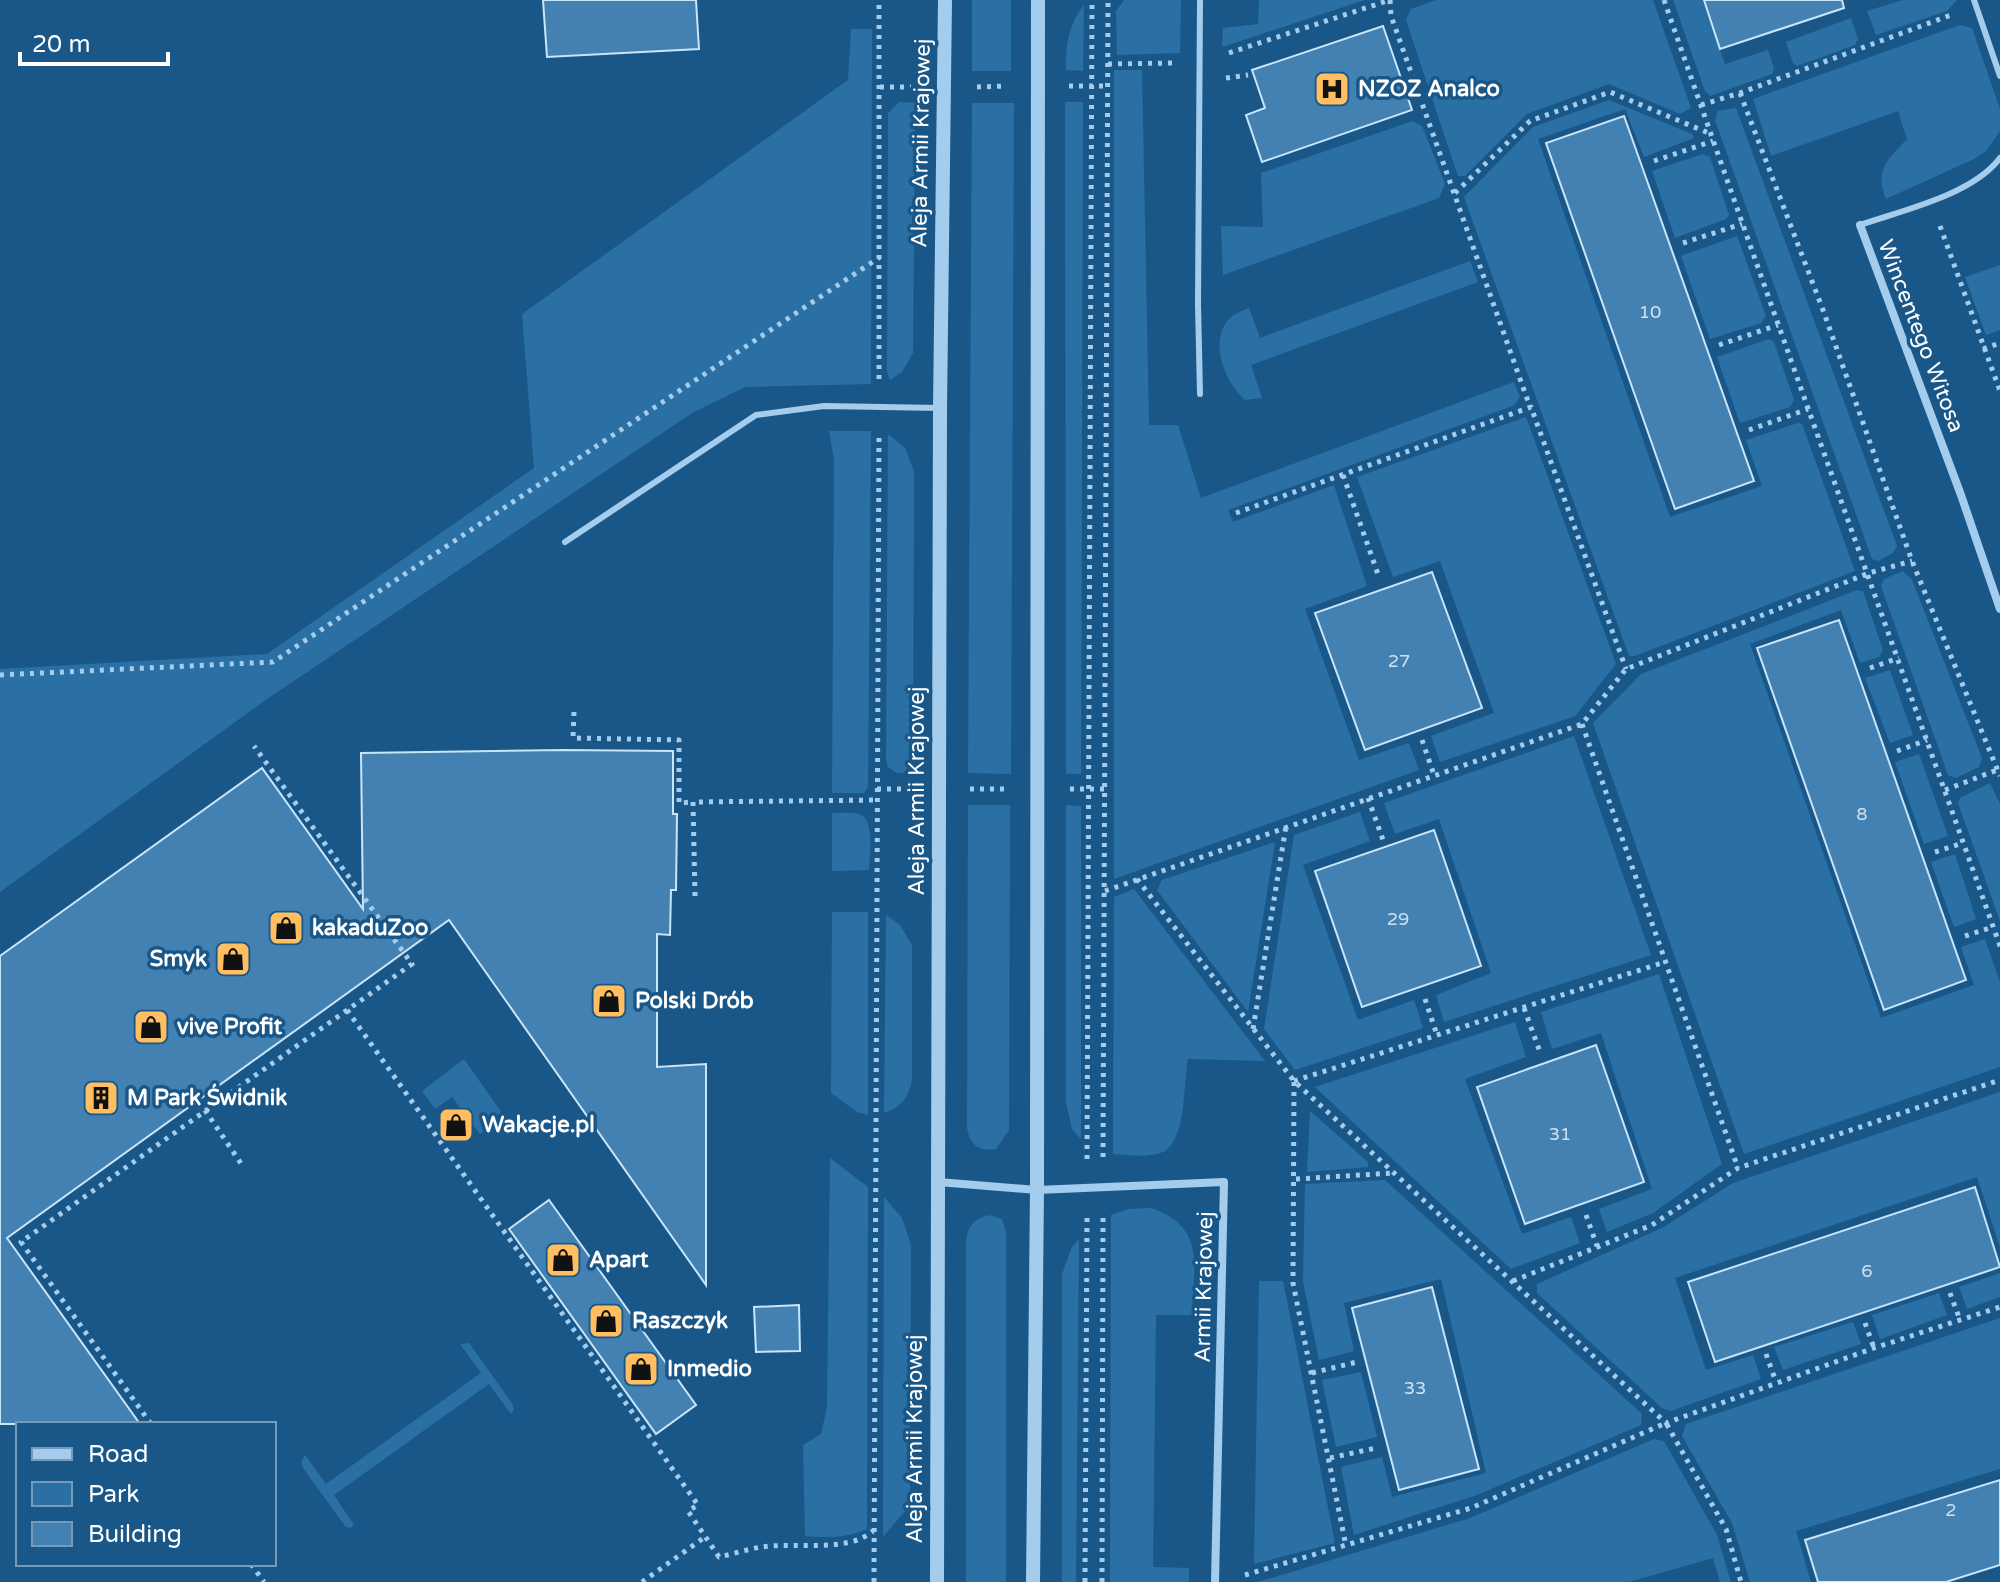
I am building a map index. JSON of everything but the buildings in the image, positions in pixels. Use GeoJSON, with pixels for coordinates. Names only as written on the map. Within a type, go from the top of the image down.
{"type":"FeatureCollection","features":[{"type":"Feature","properties":{"kind":"street","name":"Aleja Armii Krajowej"},"geometry":{"type":"LineString","coordinates":[[937,1582],[940,408],[945,0]]}},
{"type":"Feature","properties":{"kind":"street"},"geometry":{"type":"LineString","coordinates":[[1033,1582],[1037,1190],[1038,0]]}},
{"type":"Feature","properties":{"kind":"street","name":"Wincentego Witosa"},"geometry":{"type":"LineString","coordinates":[[1860,225],[1961,495],[2000,609]]}},
{"type":"Feature","properties":{"kind":"street","name":"Armii Krajowej"},"geometry":{"type":"LineString","coordinates":[[938,1182],[1037,1190],[1224,1182],[1215,1582]]}},
{"type":"Feature","properties":{"kind":"lane"},"geometry":{"type":"LineString","coordinates":[[1200,0],[1200,394]]}},
{"type":"Feature","properties":{"kind":"lane"},"geometry":{"type":"LineString","coordinates":[[1975,3],[2000,76]]}},
{"type":"Feature","properties":{"kind":"lane","name":"Wincentego Witosa"},"geometry":{"type":"LineString","coordinates":[[1860,225],[1964,187],[1994,166],[2000,158]]}},
{"type":"Feature","properties":{"kind":"lane"},"geometry":{"type":"LineString","coordinates":[[565,542],[756,415],[824,406],[940,408]]}},
{"type":"Feature","properties":{"kind":"path"},"geometry":{"type":"LineString","coordinates":[[874,1582],[881,257],[879,0]]}},
{"type":"Feature","properties":{"kind":"path"},"geometry":{"type":"LineString","coordinates":[[1085,1582],[1092,0]]}},
{"type":"Feature","properties":{"kind":"path"},"geometry":{"type":"LineString","coordinates":[[1102,1582],[1108,0]]}},
{"type":"Feature","properties":{"kind":"path"},"geometry":{"type":"LineString","coordinates":[[1108,64],[1201,62],[1391,0],[1391,16],[1626,669]]}},
{"type":"Feature","properties":{"kind":"path"},"geometry":{"type":"LineString","coordinates":[[1664,0],[2000,946]]}},
{"type":"Feature","properties":{"kind":"path"},"geometry":{"type":"LineString","coordinates":[[1700,105],[1740,93],[1975,3]]}},
{"type":"Feature","properties":{"kind":"path"},"geometry":{"type":"LineString","coordinates":[[880,87],[1108,86]]}},
{"type":"Feature","properties":{"kind":"path"},"geometry":{"type":"LineString","coordinates":[[1455,193],[1530,121],[1610,92],[1712,138]]}},
{"type":"Feature","properties":{"kind":"path"},"geometry":{"type":"LineString","coordinates":[[1740,93],[1823,310],[1912,561],[1999,773],[1945,790]]}},
{"type":"Feature","properties":{"kind":"path"},"geometry":{"type":"LineString","coordinates":[[1654,161],[1712,138]]}},
{"type":"Feature","properties":{"kind":"path"},"geometry":{"type":"LineString","coordinates":[[1930,199],[2000,391]]}},
{"type":"Feature","properties":{"kind":"path"},"geometry":{"type":"LineString","coordinates":[[1683,243],[1742,224]]}},
{"type":"Feature","properties":{"kind":"path"},"geometry":{"type":"LineString","coordinates":[[0,675],[273,662],[881,257]]}},
{"type":"Feature","properties":{"kind":"path"},"geometry":{"type":"LineString","coordinates":[[1719,345],[1778,325]]}},
{"type":"Feature","properties":{"kind":"path"},"geometry":{"type":"LineString","coordinates":[[1983,349],[2000,343]]}},
{"type":"Feature","properties":{"kind":"path"},"geometry":{"type":"LineString","coordinates":[[1236,513],[1531,407]]}},
{"type":"Feature","properties":{"kind":"path"},"geometry":{"type":"LineString","coordinates":[[1749,430],[1808,409]]}},
{"type":"Feature","properties":{"kind":"path"},"geometry":{"type":"LineString","coordinates":[[1343,475],[1379,577]]}},
{"type":"Feature","properties":{"kind":"path"},"geometry":{"type":"LineString","coordinates":[[1105,891],[1582,724],[1626,669],[1869,573],[1912,561]]}},
{"type":"Feature","properties":{"kind":"path"},"geometry":{"type":"LineString","coordinates":[[1870,668],[1899,658]]}},
{"type":"Feature","properties":{"kind":"path"},"geometry":{"type":"LineString","coordinates":[[574,712],[573,738],[679,740],[679,803],[878,800]]}},
{"type":"Feature","properties":{"kind":"path"},"geometry":{"type":"LineString","coordinates":[[1582,724],[1738,1168]]}},
{"type":"Feature","properties":{"kind":"path"},"geometry":{"type":"LineString","coordinates":[[1422,740],[1434,775]]}},
{"type":"Feature","properties":{"kind":"path"},"geometry":{"type":"LineString","coordinates":[[1897,751],[1927,740]]}},
{"type":"Feature","properties":{"kind":"path"},"geometry":{"type":"LineString","coordinates":[[150,1422],[21,1242],[412,964],[254,746]]}},
{"type":"Feature","properties":{"kind":"path"},"geometry":{"type":"LineString","coordinates":[[877,789],[1106,789]]}},
{"type":"Feature","properties":{"kind":"path"},"geometry":{"type":"LineString","coordinates":[[1368,798],[1383,840]]}},
{"type":"Feature","properties":{"kind":"path"},"geometry":{"type":"LineString","coordinates":[[693,802],[695,896]]}},
{"type":"Feature","properties":{"kind":"path"},"geometry":{"type":"LineString","coordinates":[[1253,1030],[1286,826]]}},
{"type":"Feature","properties":{"kind":"path"},"geometry":{"type":"LineString","coordinates":[[1935,852],[1963,843]]}},
{"type":"Feature","properties":{"kind":"path"},"geometry":{"type":"LineString","coordinates":[[1137,879],[1294,1081],[1666,1423],[1726,1529],[1741,1582]]}},
{"type":"Feature","properties":{"kind":"path"},"geometry":{"type":"LineString","coordinates":[[1965,936],[1993,927]]}},
{"type":"Feature","properties":{"kind":"path"},"geometry":{"type":"LineString","coordinates":[[1294,1081],[1665,962]]}},
{"type":"Feature","properties":{"kind":"path"},"geometry":{"type":"LineString","coordinates":[[1425,999],[1437,1035]]}},
{"type":"Feature","properties":{"kind":"path"},"geometry":{"type":"LineString","coordinates":[[1523,1007],[1540,1052]]}},
{"type":"Feature","properties":{"kind":"path"},"geometry":{"type":"LineString","coordinates":[[347,1010],[698,1505],[688,1511],[719,1557],[761,1547],[849,1543],[865,1538],[874,1530]]}},
{"type":"Feature","properties":{"kind":"path"},"geometry":{"type":"LineString","coordinates":[[1513,1281],[1652,1225],[1738,1168],[2000,1080]]}},
{"type":"Feature","properties":{"kind":"path"},"geometry":{"type":"LineString","coordinates":[[1294,1081],[1296,1179],[1293,1283],[1346,1546]]}},
{"type":"Feature","properties":{"kind":"path"},"geometry":{"type":"LineString","coordinates":[[205,1110],[242,1165]]}},
{"type":"Feature","properties":{"kind":"path"},"geometry":{"type":"LineString","coordinates":[[1296,1179],[1395,1173]]}},
{"type":"Feature","properties":{"kind":"path"},"geometry":{"type":"LineString","coordinates":[[1586,1215],[1597,1246]]}},
{"type":"Feature","properties":{"kind":"path"},"geometry":{"type":"LineString","coordinates":[[1950,1293],[1960,1320]]}},
{"type":"Feature","properties":{"kind":"path"},"geometry":{"type":"LineString","coordinates":[[1245,1575],[1471,1508],[1666,1423],[1776,1382],[2000,1307]]}},
{"type":"Feature","properties":{"kind":"path"},"geometry":{"type":"LineString","coordinates":[[1865,1323],[1874,1348]]}},
{"type":"Feature","properties":{"kind":"path"},"geometry":{"type":"LineString","coordinates":[[1766,1354],[1776,1382]]}},
{"type":"Feature","properties":{"kind":"path"},"geometry":{"type":"LineString","coordinates":[[1312,1373],[1357,1362]]}},
{"type":"Feature","properties":{"kind":"path"},"geometry":{"type":"LineString","coordinates":[[1330,1458],[1376,1448]]}},
{"type":"Feature","properties":{"kind":"path"},"geometry":{"type":"LineString","coordinates":[[642,1582],[705,1537]]}},
{"type":"Feature","properties":{"kind":"green space"},"geometry":{"type":"Polygon","coordinates":[[[972,0],[1011,0],[1011,71],[972,71],[972,0]]]}},
{"type":"Feature","properties":{"kind":"green space"},"geometry":{"type":"Polygon","coordinates":[[[1124,0],[1181,0],[1180,53],[1117,55],[1116,11],[1124,0]]]}},
{"type":"Feature","properties":{"kind":"green space"},"geometry":{"type":"Polygon","coordinates":[[[1259,0],[1365,0],[1222,47],[1223,28],[1258,24],[1259,0]]]}},
{"type":"Feature","properties":{"kind":"green space"},"geometry":{"type":"Polygon","coordinates":[[[1436,0],[1653,0],[1691,108],[1680,114],[1609,84],[1527,114],[1465,176],[1458,176],[1406,20],[1411,9],[1436,0]]]}},
{"type":"Feature","properties":{"kind":"green space"},"geometry":{"type":"Polygon","coordinates":[[[1673,0],[1703,0],[1725,64],[1768,50],[1774,69],[1772,74],[1710,96],[1705,91],[1673,0]]]}},
{"type":"Feature","properties":{"kind":"green space"},"geometry":{"type":"Polygon","coordinates":[[[1903,0],[1957,0],[1947,11],[1876,35],[1867,11],[1903,0]]]}},
{"type":"Feature","properties":{"kind":"green space"},"geometry":{"type":"Polygon","coordinates":[[[1084,5],[1083,71],[1066,70],[1069,36],[1074,20],[1084,5]]]}},
{"type":"Feature","properties":{"kind":"green space"},"geometry":{"type":"Polygon","coordinates":[[[1851,18],[1858,39],[1855,45],[1797,66],[1793,63],[1786,42],[1851,18]]]}},
{"type":"Feature","properties":{"kind":"green space"},"geometry":{"type":"Polygon","coordinates":[[[1960,25],[1972,28],[2000,109],[2000,131],[1986,151],[1886,199],[1882,172],[1907,139],[1898,111],[1771,156],[1753,99],[1960,25]]]}},
{"type":"Feature","properties":{"kind":"green space"},"geometry":{"type":"Polygon","coordinates":[[[851,29],[872,29],[871,384],[745,387],[692,413],[267,699],[0,892],[0,669],[267,654],[534,468],[522,314],[848,80],[851,29]]]}},
{"type":"Feature","properties":{"kind":"green space"},"geometry":{"type":"Polygon","coordinates":[[[1114,70],[1142,70],[1149,425],[1178,425],[1201,498],[1514,382],[1520,397],[1515,405],[1228,510],[1233,522],[1334,485],[1367,586],[1305,609],[1359,760],[1409,743],[1419,770],[1114,879],[1114,70]]]}},
{"type":"Feature","properties":{"kind":"green space"},"geometry":{"type":"Polygon","coordinates":[[[1609,100],[1692,134],[1694,138],[1644,157],[1625,109],[1538,139],[1670,517],[1762,486],[1746,440],[1802,424],[1855,571],[1635,656],[1629,656],[1464,197],[1533,127],[1609,100]]]}},
{"type":"Feature","properties":{"kind":"green space"},"geometry":{"type":"Polygon","coordinates":[[[899,102],[915,103],[913,353],[902,372],[890,380],[887,372],[888,113],[899,102]]]}},
{"type":"Feature","properties":{"kind":"green space"},"geometry":{"type":"Polygon","coordinates":[[[1065,102],[1083,102],[1081,774],[1066,774],[1065,102]]]}},
{"type":"Feature","properties":{"kind":"green space"},"geometry":{"type":"Polygon","coordinates":[[[972,103],[1014,103],[1011,774],[968,773],[972,103]]]}},
{"type":"Feature","properties":{"kind":"green space"},"geometry":{"type":"Polygon","coordinates":[[[1736,108],[1897,546],[1893,553],[1878,561],[1872,559],[1715,120],[1718,111],[1736,108]]]}},
{"type":"Feature","properties":{"kind":"green space"},"geometry":{"type":"Polygon","coordinates":[[[1413,121],[1422,126],[1445,184],[1439,198],[1223,275],[1221,226],[1263,227],[1261,173],[1413,121]]]}},
{"type":"Feature","properties":{"kind":"green space"},"geometry":{"type":"Polygon","coordinates":[[[1703,154],[1710,157],[1729,215],[1726,219],[1675,238],[1652,171],[1703,154]]]}},
{"type":"Feature","properties":{"kind":"green space"},"geometry":{"type":"Polygon","coordinates":[[[1737,236],[1766,316],[1761,323],[1710,339],[1681,256],[1737,236]]]}},
{"type":"Feature","properties":{"kind":"green space"},"geometry":{"type":"Polygon","coordinates":[[[1470,261],[1478,282],[1251,365],[1262,398],[1245,400],[1225,372],[1220,337],[1231,317],[1240,312],[1249,308],[1260,338],[1470,261]]]}},
{"type":"Feature","properties":{"kind":"green space"},"geometry":{"type":"Polygon","coordinates":[[[2000,265],[2000,330],[1986,335],[1965,277],[2000,265]]]}},
{"type":"Feature","properties":{"kind":"green space"},"geometry":{"type":"Polygon","coordinates":[[[1769,339],[1774,342],[1794,400],[1790,407],[1740,423],[1717,357],[1769,339]]]}},
{"type":"Feature","properties":{"kind":"green space"},"geometry":{"type":"Polygon","coordinates":[[[1526,417],[1616,664],[1575,716],[1440,762],[1431,736],[1494,713],[1440,561],[1393,577],[1357,477],[1526,417]]]}},
{"type":"Feature","properties":{"kind":"green space"},"geometry":{"type":"Polygon","coordinates":[[[829,431],[871,431],[868,787],[864,793],[832,793],[834,460],[829,431]]]}},
{"type":"Feature","properties":{"kind":"green space"},"geometry":{"type":"Polygon","coordinates":[[[888,434],[905,448],[914,471],[913,773],[897,773],[888,767],[886,760],[888,434]]]}},
{"type":"Feature","properties":{"kind":"green space"},"geometry":{"type":"Polygon","coordinates":[[[1903,571],[1912,580],[1982,758],[1979,767],[1956,778],[1948,775],[1881,586],[1884,579],[1903,571]]]}},
{"type":"Feature","properties":{"kind":"green space"},"geometry":{"type":"Polygon","coordinates":[[[1857,590],[1863,591],[1883,650],[1879,657],[1860,663],[1841,610],[1750,644],[1881,1018],[1974,985],[1961,947],[1985,939],[2000,982],[2000,1067],[1744,1154],[1593,723],[1641,674],[1857,590]]]}},
{"type":"Feature","properties":{"kind":"green space"},"geometry":{"type":"Polygon","coordinates":[[[1890,670],[1913,735],[1890,743],[1865,678],[1890,670]]]}},
{"type":"Feature","properties":{"kind":"green space"},"geometry":{"type":"Polygon","coordinates":[[[1574,736],[1651,955],[1444,1022],[1436,995],[1491,973],[1439,819],[1395,834],[1384,803],[1574,736]]]}},
{"type":"Feature","properties":{"kind":"green space"},"geometry":{"type":"Polygon","coordinates":[[[1919,754],[1948,836],[1924,844],[1895,762],[1919,754]]]}},
{"type":"Feature","properties":{"kind":"green space"},"geometry":{"type":"Polygon","coordinates":[[[1990,783],[2000,804],[2000,921],[1958,803],[1960,798],[1990,783]]]}},
{"type":"Feature","properties":{"kind":"green space"},"geometry":{"type":"Polygon","coordinates":[[[968,805],[1010,805],[1009,1130],[996,1149],[990,1150],[976,1146],[967,1128],[968,805]]]}},
{"type":"Feature","properties":{"kind":"green space"},"geometry":{"type":"Polygon","coordinates":[[[1066,805],[1081,806],[1081,1139],[1072,1129],[1066,1103],[1066,805]]]}},
{"type":"Feature","properties":{"kind":"green space"},"geometry":{"type":"Polygon","coordinates":[[[1360,812],[1370,841],[1303,865],[1358,1020],[1414,1000],[1423,1028],[1295,1070],[1264,1029],[1294,835],[1360,812]]]}},
{"type":"Feature","properties":{"kind":"green space"},"geometry":{"type":"Polygon","coordinates":[[[832,813],[856,813],[868,823],[869,870],[832,871],[832,813]]]}},
{"type":"Feature","properties":{"kind":"green space"},"geometry":{"type":"Polygon","coordinates":[[[1275,842],[1248,1012],[1157,890],[1162,880],[1275,842]]]}},
{"type":"Feature","properties":{"kind":"green space"},"geometry":{"type":"Polygon","coordinates":[[[1955,854],[1976,919],[1954,927],[1931,862],[1955,854]]]}},
{"type":"Feature","properties":{"kind":"green space"},"geometry":{"type":"Polygon","coordinates":[[[1134,889],[1265,1061],[1188,1059],[1183,1110],[1176,1136],[1171,1146],[1163,1152],[1145,1156],[1113,1154],[1114,897],[1134,889]]]}},
{"type":"Feature","properties":{"kind":"green space"},"geometry":{"type":"Polygon","coordinates":[[[832,912],[868,912],[868,1115],[857,1112],[831,1093],[832,912]]]}},
{"type":"Feature","properties":{"kind":"green space"},"geometry":{"type":"Polygon","coordinates":[[[886,915],[900,925],[912,945],[912,1080],[903,1101],[884,1113],[886,915]]]}},
{"type":"Feature","properties":{"kind":"green space"},"geometry":{"type":"Polygon","coordinates":[[[1659,974],[1722,1164],[1653,1213],[1607,1232],[1599,1209],[1652,1189],[1601,1033],[1552,1049],[1541,1012],[1659,974]]]}},
{"type":"Feature","properties":{"kind":"green space"},"geometry":{"type":"Polygon","coordinates":[[[1515,1022],[1526,1057],[1465,1079],[1522,1234],[1571,1217],[1580,1243],[1511,1269],[1315,1087],[1515,1022]]]}},
{"type":"Feature","properties":{"kind":"green space"},"geometry":{"type":"Polygon","coordinates":[[[464,1059],[504,1116],[480,1134],[452,1097],[435,1109],[422,1091],[464,1059]]]}},
{"type":"Feature","properties":{"kind":"green space"},"geometry":{"type":"Polygon","coordinates":[[[2000,1092],[2000,1247],[1977,1177],[1675,1278],[1706,1370],[1753,1355],[1761,1379],[1671,1411],[1662,1408],[1537,1293],[1537,1284],[1662,1228],[1733,1183],[2000,1092]]]}},
{"type":"Feature","properties":{"kind":"green space"},"geometry":{"type":"Polygon","coordinates":[[[1310,1111],[1368,1162],[1368,1167],[1307,1172],[1310,1111]]]}},
{"type":"Feature","properties":{"kind":"green space"},"geometry":{"type":"Polygon","coordinates":[[[830,1158],[868,1187],[867,1529],[844,1536],[820,1537],[805,1536],[803,1445],[821,1434],[827,1407],[830,1158]]]}},
{"type":"Feature","properties":{"kind":"green space"},"geometry":{"type":"Polygon","coordinates":[[[1385,1180],[1642,1414],[1641,1425],[1477,1495],[1354,1535],[1341,1467],[1382,1457],[1392,1497],[1486,1473],[1441,1279],[1344,1303],[1354,1351],[1319,1360],[1303,1281],[1305,1184],[1385,1180]]]}},
{"type":"Feature","properties":{"kind":"green space"},"geometry":{"type":"Polygon","coordinates":[[[884,1197],[902,1218],[911,1245],[910,1496],[905,1511],[883,1537],[884,1197]]]}},
{"type":"Feature","properties":{"kind":"green space"},"geometry":{"type":"Polygon","coordinates":[[[1151,1208],[1169,1216],[1181,1226],[1193,1250],[1192,1315],[1156,1315],[1153,1567],[1189,1568],[1189,1582],[1110,1582],[1111,1215],[1129,1209],[1151,1208]]]}},
{"type":"Feature","properties":{"kind":"green space"},"geometry":{"type":"Polygon","coordinates":[[[989,1215],[1002,1219],[1006,1232],[1006,1582],[966,1582],[966,1243],[972,1224],[989,1215]]]}},
{"type":"Feature","properties":{"kind":"green space"},"geometry":{"type":"Polygon","coordinates":[[[1079,1239],[1076,1582],[1062,1582],[1062,1274],[1072,1247],[1079,1239]]]}},
{"type":"Feature","properties":{"kind":"green space"},"geometry":{"type":"Polygon","coordinates":[[[2000,1273],[2000,1297],[1967,1309],[1959,1287],[2000,1273]]]}},
{"type":"Feature","properties":{"kind":"green space"},"geometry":{"type":"Polygon","coordinates":[[[1259,1281],[1283,1281],[1335,1543],[1254,1564],[1259,1281]]]}},
{"type":"Feature","properties":{"kind":"green space"},"geometry":{"type":"Polygon","coordinates":[[[1939,1293],[1947,1315],[1880,1339],[1872,1315],[1939,1293]]]}},
{"type":"Feature","properties":{"kind":"green space"},"geometry":{"type":"Polygon","coordinates":[[[2000,1318],[2000,1469],[1796,1531],[1811,1582],[1750,1582],[1732,1523],[1682,1436],[1686,1424],[2000,1318]]]}},
{"type":"Feature","properties":{"kind":"green space"},"geometry":{"type":"Polygon","coordinates":[[[1853,1322],[1861,1344],[1783,1370],[1774,1347],[1853,1322]]]}},
{"type":"Feature","properties":{"kind":"green space"},"geometry":{"type":"Polygon","coordinates":[[[469,1343],[512,1403],[514,1409],[511,1414],[489,1384],[334,1495],[354,1525],[350,1528],[345,1526],[303,1468],[301,1462],[305,1455],[326,1484],[481,1373],[460,1344],[469,1343]]]}},
{"type":"Feature","properties":{"kind":"green space"},"geometry":{"type":"Polygon","coordinates":[[[1361,1372],[1377,1437],[1336,1447],[1322,1380],[1361,1372]]]}},
{"type":"Feature","properties":{"kind":"green space"},"geometry":{"type":"Polygon","coordinates":[[[1654,1439],[1664,1441],[1717,1535],[1731,1582],[1720,1582],[1713,1558],[1629,1582],[1258,1582],[1470,1518],[1654,1439]]]}},
{"type":"Feature","properties":{"kind":"place","name":"NZOZ Analco"},"geometry":{"type":"Point","coordinates":[1332,89]}},
{"type":"Feature","properties":{"kind":"place","name":"kakaduZoo"},"geometry":{"type":"Point","coordinates":[286,928]}},
{"type":"Feature","properties":{"kind":"place","name":"Smyk"},"geometry":{"type":"Point","coordinates":[233,959]}},
{"type":"Feature","properties":{"kind":"place","name":"Polski Drób"},"geometry":{"type":"Point","coordinates":[609,1001]}},
{"type":"Feature","properties":{"kind":"place","name":"vive Profit"},"geometry":{"type":"Point","coordinates":[151,1027]}},
{"type":"Feature","properties":{"kind":"place","name":"M Park Świdnik"},"geometry":{"type":"Point","coordinates":[101,1098]}},
{"type":"Feature","properties":{"kind":"place","name":"Wakacje.pl"},"geometry":{"type":"Point","coordinates":[456,1125]}},
{"type":"Feature","properties":{"kind":"place","name":"Apart"},"geometry":{"type":"Point","coordinates":[563,1260]}},
{"type":"Feature","properties":{"kind":"place","name":"Raszczyk"},"geometry":{"type":"Point","coordinates":[606,1321]}},
{"type":"Feature","properties":{"kind":"place","name":"Inmedio"},"geometry":{"type":"Point","coordinates":[641,1369]}}]}
